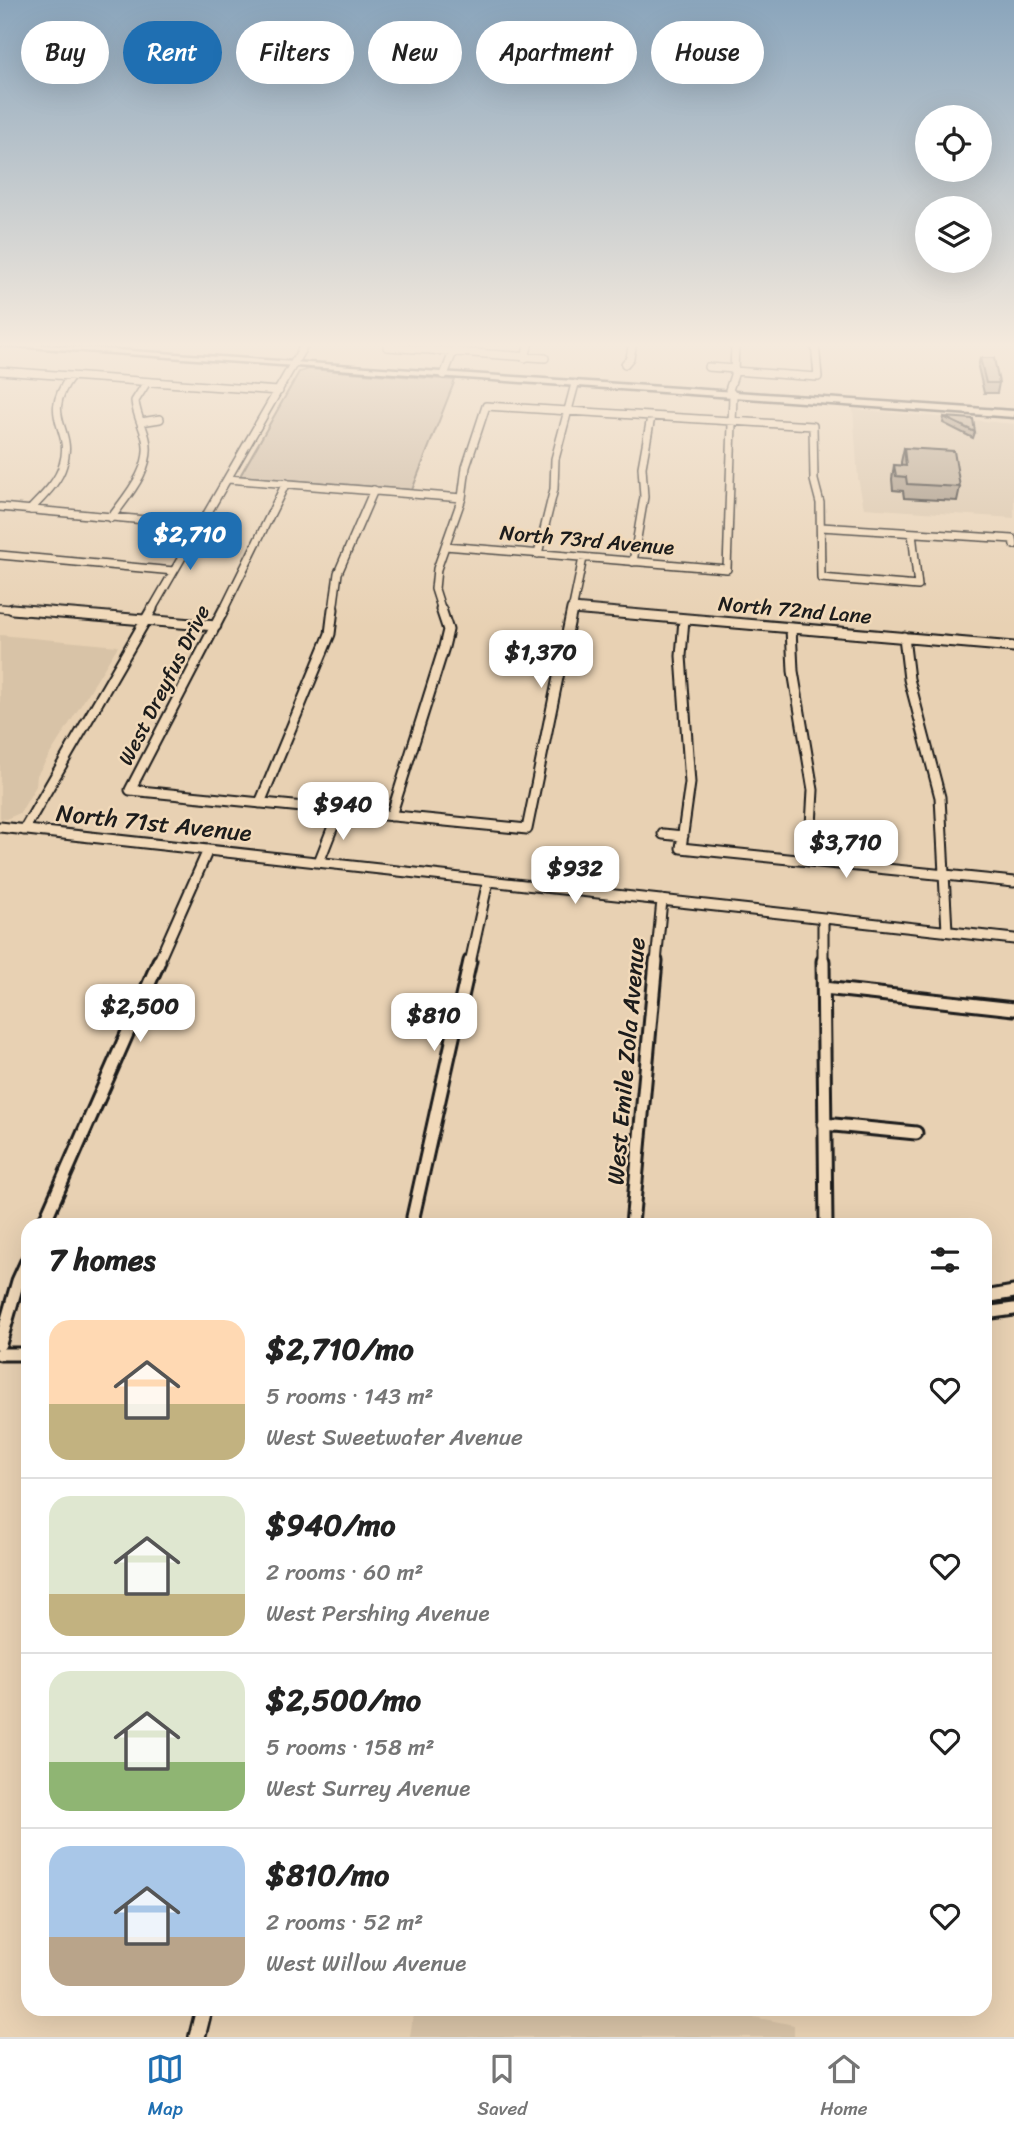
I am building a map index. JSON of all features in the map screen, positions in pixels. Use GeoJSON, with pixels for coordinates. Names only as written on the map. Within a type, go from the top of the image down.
{"type":"FeatureCollection","features":[{"type":"Feature","properties":{"kind":"street"},"geometry":{"type":"LineString","coordinates":[[30,510],[63,464],[65,450],[62,437]]}},
{"type":"Feature","properties":{"kind":"street"},"geometry":{"type":"LineString","coordinates":[[111,518],[139,478],[147,444],[145,437]]}},
{"type":"Feature","properties":{"kind":"street"},"geometry":{"type":"LineString","coordinates":[[24,830],[252,437]]}},
{"type":"Feature","properties":{"kind":"street"},"geometry":{"type":"LineString","coordinates":[[391,816],[448,630],[435,589],[445,547],[462,498],[466,467],[476,437]]}},
{"type":"Feature","properties":{"kind":"street"},"geometry":{"type":"LineString","coordinates":[[538,554],[554,489],[555,459],[561,437]]}},
{"type":"Feature","properties":{"kind":"street"},"geometry":{"type":"LineString","coordinates":[[633,562],[644,497],[642,467],[647,437]]}},
{"type":"Feature","properties":{"kind":"street","name":"North 73rd Avenue"},"geometry":{"type":"LineString","coordinates":[[445,547],[727,569],[731,437]]}},
{"type":"Feature","properties":{"kind":"street"},"geometry":{"type":"LineString","coordinates":[[813,437],[814,472],[820,503],[821,578],[918,586],[912,533]]}},
{"type":"Feature","properties":{"kind":"street"},"geometry":{"type":"LineString","coordinates":[[228,478],[462,498]]}},
{"type":"Feature","properties":{"kind":"street","name":"West Dreyfus Drive"},"geometry":{"type":"LineString","coordinates":[[260,803],[130,790],[216,626],[286,483]]}},
{"type":"Feature","properties":{"kind":"street"},"geometry":{"type":"LineString","coordinates":[[373,490],[338,573],[330,634],[260,803],[527,829],[583,558]]}},
{"type":"Feature","properties":{"kind":"street"},"geometry":{"type":"LineString","coordinates":[[0,508],[201,525]]}},
{"type":"Feature","properties":{"kind":"street"},"geometry":{"type":"LineString","coordinates":[[821,527],[1013,542]]}},
{"type":"Feature","properties":{"kind":"street"},"geometry":{"type":"LineString","coordinates":[[0,555],[174,571]]}},
{"type":"Feature","properties":{"kind":"street"},"geometry":{"type":"LineString","coordinates":[[0,608],[216,626]]}},
{"type":"Feature","properties":{"kind":"street","name":"North 72nd Lane"},"geometry":{"type":"LineString","coordinates":[[572,609],[1014,647]]}},
{"type":"Feature","properties":{"kind":"street"},"geometry":{"type":"LineString","coordinates":[[684,619],[681,656],[690,783],[681,848],[1014,882]]}},
{"type":"Feature","properties":{"kind":"street"},"geometry":{"type":"LineString","coordinates":[[792,628],[793,671],[813,790],[809,861]]}},
{"type":"Feature","properties":{"kind":"street"},"geometry":{"type":"LineString","coordinates":[[904,637],[909,679],[940,797],[947,932]]}},
{"type":"Feature","properties":{"kind":"street"},"geometry":{"type":"LineString","coordinates":[[319,862],[340,811]]}},
{"type":"Feature","properties":{"kind":"street","name":"North 71st Avenue"},"geometry":{"type":"LineString","coordinates":[[0,827],[1014,939]]}},
{"type":"Feature","properties":{"kind":"street"},"geometry":{"type":"LineString","coordinates":[[663,834],[683,836]]}},
{"type":"Feature","properties":{"kind":"street"},"geometry":{"type":"LineString","coordinates":[[46,1218],[208,850]]}},
{"type":"Feature","properties":{"kind":"street"},"geometry":{"type":"LineString","coordinates":[[413,1218],[488,881]]}},
{"type":"Feature","properties":{"kind":"street","name":"West Emile Zola Avenue"},"geometry":{"type":"LineString","coordinates":[[633,1218],[662,900]]}},
{"type":"Feature","properties":{"kind":"street"},"geometry":{"type":"LineString","coordinates":[[823,918],[826,1218]]}},
{"type":"Feature","properties":{"kind":"street"},"geometry":{"type":"LineString","coordinates":[[824,988],[1014,1009]]}},
{"type":"Feature","properties":{"kind":"street"},"geometry":{"type":"LineString","coordinates":[[824,1124],[916,1133]]}},
{"type":"Feature","properties":{"kind":"street"},"geometry":{"type":"LineString","coordinates":[[0,1344],[21,1274]]}},
{"type":"Feature","properties":{"kind":"street"},"geometry":{"type":"LineString","coordinates":[[992,1296],[1014,1292]]}},
{"type":"Feature","properties":{"kind":"street"},"geometry":{"type":"LineString","coordinates":[[992,1311],[1014,1309]]}},
{"type":"Feature","properties":{"kind":"street"},"geometry":{"type":"LineString","coordinates":[[0,1354],[21,1354]]}},
{"type":"Feature","properties":{"kind":"street"},"geometry":{"type":"LineString","coordinates":[[197,2037],[202,2016]]}},
{"type":"Feature","properties":{"kind":"shaded area"},"geometry":{"type":"Polygon","coordinates":[[[262,437],[433,437],[412,490],[240,476],[262,437]]]}},
{"type":"Feature","properties":{"kind":"shaded area"},"geometry":{"type":"Polygon","coordinates":[[[855,437],[1014,437],[1014,518],[864,508],[858,478],[855,437]]]}},
{"type":"Feature","properties":{"kind":"shaded area"},"geometry":{"type":"Polygon","coordinates":[[[0,635],[118,646],[37,775],[36,786],[20,813],[6,819],[0,818],[0,635]]]}},
{"type":"Feature","properties":{"kind":"shaded area"},"geometry":{"type":"Polygon","coordinates":[[[413,2016],[748,2016],[794,2025],[794,2037],[410,2037],[413,2016]]]}},
{"type":"Feature","properties":{"kind":"building"},"geometry":{"type":"Polygon","coordinates":[[[904,448],[954,451],[960,487],[907,484],[906,477],[896,476],[894,465],[906,466],[904,448]]]}}]}
